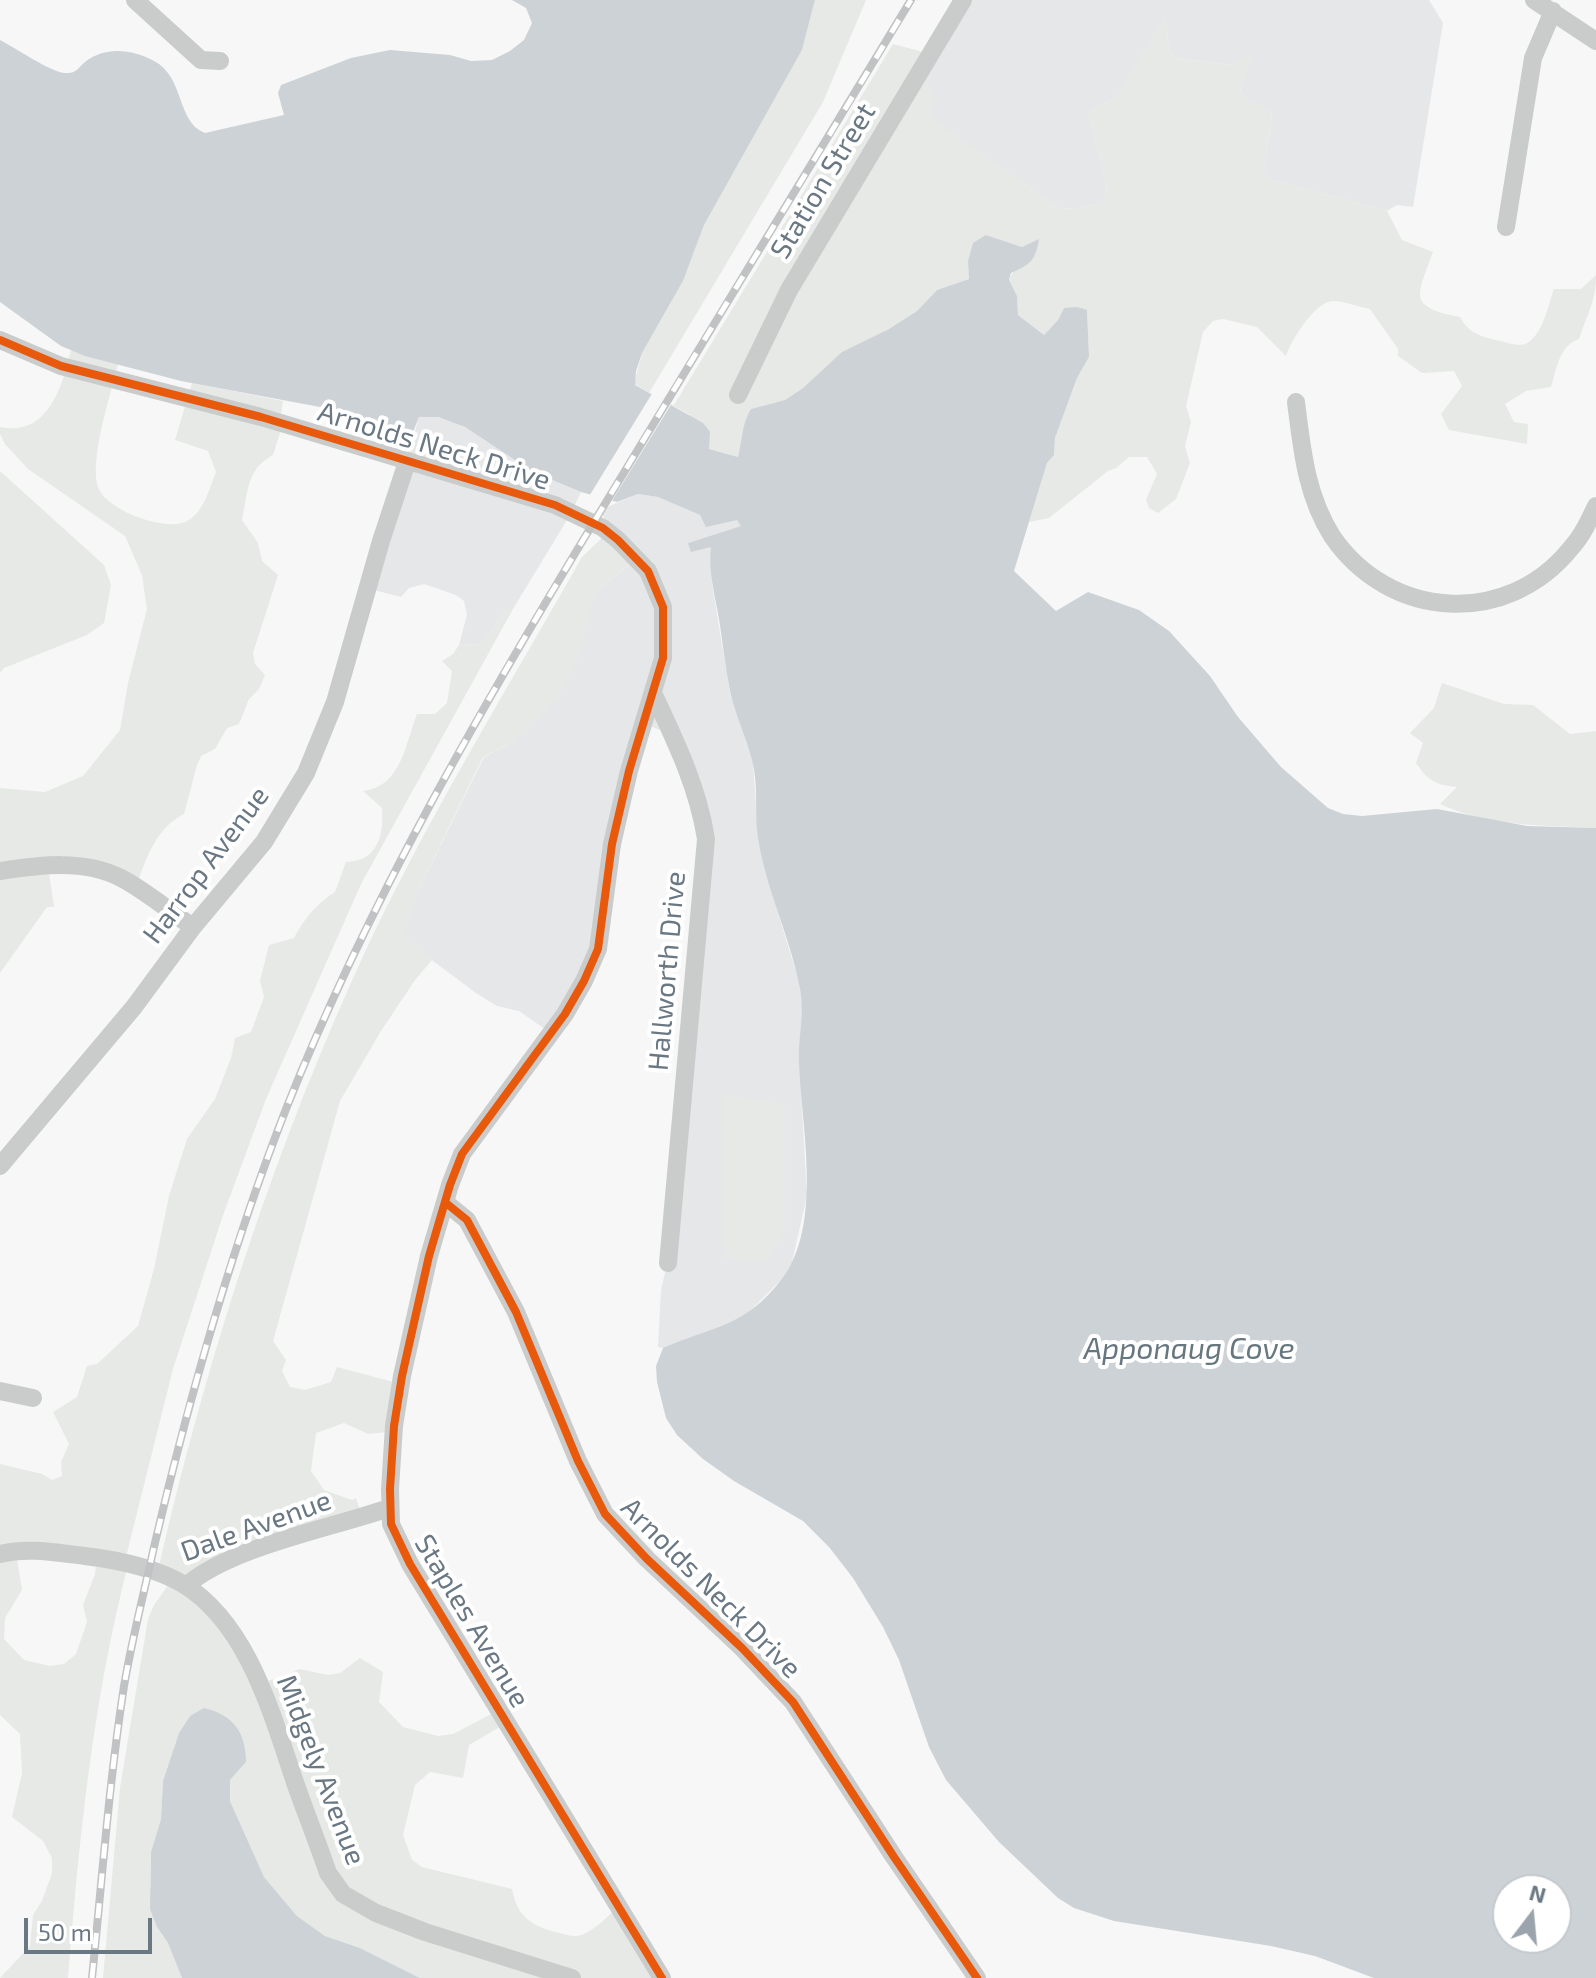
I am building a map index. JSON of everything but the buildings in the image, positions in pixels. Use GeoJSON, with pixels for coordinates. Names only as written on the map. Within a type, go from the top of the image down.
{"type":"FeatureCollection","features":[{"type":"Feature","properties":{"kind":"street"},"geometry":{"type":"LineString","coordinates":[[135,0],[201,60],[220,61]]}},
{"type":"Feature","properties":{"kind":"street","name":"Station Street"},"geometry":{"type":"LineString","coordinates":[[738,395],[789,290],[963,0]]}},
{"type":"Feature","properties":{"kind":"street"},"geometry":{"type":"LineString","coordinates":[[1534,0],[1596,41]]}},
{"type":"Feature","properties":{"kind":"street"},"geometry":{"type":"LineString","coordinates":[[1506,227],[1533,58],[1553,11]]}},
{"type":"Feature","properties":{"kind":"street","name":"Arnolds Neck Drive"},"geometry":{"type":"LineString","coordinates":[[0,340],[61,366],[261,417],[555,505],[603,528],[648,571],[663,607],[663,658],[629,771],[612,844],[605,878],[601,935],[592,964],[565,1014],[469,1143],[450,1185],[446,1203],[467,1220],[516,1312],[573,1449],[605,1514],[793,1702],[977,1978]]}},
{"type":"Feature","properties":{"kind":"street"},"geometry":{"type":"LineString","coordinates":[[1296,402],[1308,483],[1318,511],[1333,537],[1352,559],[1399,594],[1452,606],[1505,596],[1552,568],[1571,549],[1596,506]]}},
{"type":"Feature","properties":{"kind":"street","name":"Harrop Avenue"},"geometry":{"type":"LineString","coordinates":[[0,1166],[134,1007],[193,927],[264,842],[306,773],[335,702],[407,462]]}},
{"type":"Feature","properties":{"kind":"street","name":"Hallworth Drive"},"geometry":{"type":"LineString","coordinates":[[653,693],[689,773],[706,839],[668,1263]]}},
{"type":"Feature","properties":{"kind":"street"},"geometry":{"type":"LineString","coordinates":[[0,871],[35,865],[82,866],[121,878],[193,927]]}},
{"type":"Feature","properties":{"kind":"street","name":"Staples Avenue"},"geometry":{"type":"LineString","coordinates":[[446,1203],[417,1306],[394,1426],[389,1508],[396,1537],[662,1978]]}},
{"type":"Feature","properties":{"kind":"street"},"geometry":{"type":"LineString","coordinates":[[0,1391],[33,1398]]}},
{"type":"Feature","properties":{"kind":"street","name":"Dale Avenue"},"geometry":{"type":"LineString","coordinates":[[0,1554],[46,1551],[125,1563],[164,1574],[186,1586],[202,1572],[250,1552],[389,1508]]}},
{"type":"Feature","properties":{"kind":"street","name":"Midgely Avenue"},"geometry":{"type":"LineString","coordinates":[[186,1586],[213,1609],[252,1668],[279,1731],[328,1873],[343,1894],[363,1907],[425,1932],[572,1978]]}},
{"type":"Feature","properties":{"kind":"shaded area"},"geometry":{"type":"Polygon","coordinates":[[[815,0],[866,0],[823,102],[649,392],[634,384],[642,353],[683,281],[704,225],[802,50],[815,0]]]}},
{"type":"Feature","properties":{"kind":"shaded area"},"geometry":{"type":"Polygon","coordinates":[[[963,0],[1429,0],[1443,23],[1413,207],[1397,205],[1387,211],[1271,180],[1264,170],[1272,113],[1247,100],[1240,90],[1252,56],[1232,65],[1175,58],[1170,52],[1165,18],[1120,94],[1089,113],[1107,187],[1103,202],[1076,209],[1058,208],[929,118],[922,71],[963,0]]]}},
{"type":"Feature","properties":{"kind":"shaded area"},"geometry":{"type":"Polygon","coordinates":[[[1165,17],[1170,52],[1175,58],[1232,65],[1253,55],[1240,90],[1247,100],[1272,113],[1264,170],[1271,180],[1387,211],[1402,240],[1433,252],[1421,289],[1424,304],[1431,309],[1460,317],[1467,327],[1479,335],[1520,345],[1527,343],[1538,331],[1554,289],[1581,289],[1596,275],[1593,301],[1579,339],[1563,352],[1551,387],[1526,391],[1505,404],[1514,422],[1528,424],[1527,444],[1449,430],[1441,414],[1462,386],[1454,371],[1422,373],[1398,356],[1398,349],[1370,309],[1338,301],[1326,303],[1305,323],[1286,356],[1257,327],[1223,319],[1213,321],[1203,332],[1186,406],[1191,422],[1185,446],[1190,463],[1176,499],[1158,513],[1149,508],[1146,500],[1157,474],[1147,457],[1129,457],[1049,518],[1029,522],[1047,463],[1054,455],[1055,438],[1077,378],[1089,357],[1087,310],[1064,308],[1044,335],[1018,315],[1017,296],[1009,281],[1033,252],[1038,240],[1022,247],[986,235],[968,261],[969,279],[937,290],[917,311],[843,352],[785,400],[751,409],[738,457],[709,449],[690,415],[658,398],[674,405],[893,44],[931,54],[923,71],[933,99],[930,118],[1058,208],[1076,209],[1103,202],[1107,187],[1089,113],[1120,94],[1165,17]]]}},
{"type":"Feature","properties":{"kind":"shaded area"},"geometry":{"type":"Polygon","coordinates":[[[71,350],[118,364],[96,460],[98,487],[112,504],[153,522],[180,524],[189,520],[203,504],[216,472],[208,451],[175,440],[192,383],[283,401],[280,421],[283,423],[273,455],[253,475],[242,520],[258,543],[262,561],[278,575],[253,653],[255,664],[265,675],[259,689],[249,699],[239,724],[227,728],[215,749],[201,756],[184,814],[159,835],[137,884],[48,866],[54,907],[47,907],[0,973],[0,788],[45,792],[83,776],[120,730],[128,683],[147,609],[142,575],[125,536],[28,469],[0,434],[0,427],[16,428],[41,417],[57,393],[71,350]]]}},
{"type":"Feature","properties":{"kind":"shaded area"},"geometry":{"type":"Polygon","coordinates":[[[419,417],[438,417],[465,427],[533,472],[581,492],[513,609],[506,610],[482,644],[459,645],[467,615],[464,601],[456,595],[424,584],[409,588],[401,597],[370,589],[419,417]]]}},
{"type":"Feature","properties":{"kind":"shaded area"},"geometry":{"type":"Polygon","coordinates":[[[0,471],[104,565],[111,585],[104,623],[87,635],[4,668],[0,673],[0,471]]]}},
{"type":"Feature","properties":{"kind":"shaded area"},"geometry":{"type":"Polygon","coordinates":[[[638,494],[658,497],[700,515],[738,520],[742,526],[688,543],[711,547],[712,584],[730,693],[753,762],[758,836],[765,870],[800,985],[804,1021],[799,1055],[807,1196],[792,1262],[782,1279],[745,1316],[663,1348],[658,1347],[661,1290],[674,1233],[709,816],[684,739],[647,725],[600,942],[549,1032],[519,1011],[497,1006],[476,993],[403,936],[416,895],[484,757],[512,742],[598,590],[636,559],[609,528],[600,510],[638,494]]]}},
{"type":"Feature","properties":{"kind":"shaded area"},"geometry":{"type":"Polygon","coordinates":[[[606,534],[637,558],[598,590],[591,604],[578,659],[559,697],[512,742],[483,757],[416,895],[404,936],[432,960],[381,1031],[340,1101],[273,1341],[286,1360],[282,1371],[290,1387],[305,1390],[331,1382],[337,1367],[401,1384],[396,1431],[368,1434],[344,1423],[316,1433],[311,1471],[324,1490],[352,1500],[356,1498],[362,1516],[194,1577],[263,1683],[300,1669],[328,1675],[340,1673],[360,1658],[383,1672],[379,1702],[403,1727],[438,1736],[453,1734],[499,1710],[505,1724],[469,1745],[463,1778],[430,1772],[415,1785],[403,1835],[412,1860],[422,1867],[512,1889],[522,1914],[534,1924],[568,1935],[584,1934],[619,1906],[664,1978],[420,1978],[360,1948],[325,1936],[297,1916],[264,1877],[230,1801],[230,1780],[246,1762],[190,1716],[179,1733],[163,1781],[161,1819],[151,1852],[150,1886],[157,1927],[168,1943],[182,1978],[103,1978],[120,1788],[148,1619],[172,1580],[158,1572],[162,1553],[201,1400],[274,1173],[332,1026],[389,903],[442,803],[582,557],[606,534]]]}},
{"type":"Feature","properties":{"kind":"shaded area"},"geometry":{"type":"Polygon","coordinates":[[[513,609],[361,884],[266,1099],[222,1218],[173,1369],[125,1561],[128,1565],[105,1667],[83,1822],[68,1978],[0,1978],[30,1946],[33,1915],[42,1901],[52,1873],[52,1858],[43,1841],[12,1817],[22,1773],[20,1734],[0,1715],[0,1464],[42,1474],[52,1480],[62,1476],[61,1462],[69,1444],[53,1412],[77,1397],[87,1366],[97,1364],[138,1326],[169,1196],[187,1139],[215,1099],[231,1058],[235,1038],[251,1032],[264,997],[260,981],[269,945],[294,938],[312,912],[335,892],[346,862],[357,861],[372,852],[380,838],[382,808],[363,791],[376,788],[394,773],[417,714],[435,714],[447,703],[452,671],[442,661],[453,654],[459,645],[482,644],[506,610],[513,609]],[[16,1552],[22,1590],[5,1618],[4,1639],[24,1660],[50,1666],[64,1664],[76,1654],[87,1622],[83,1605],[95,1574],[97,1557],[16,1552]]]}},
{"type":"Feature","properties":{"kind":"shaded area"},"geometry":{"type":"Polygon","coordinates":[[[1442,683],[1504,704],[1533,705],[1570,734],[1596,731],[1596,828],[1497,821],[1440,804],[1457,787],[1438,783],[1425,774],[1416,763],[1423,743],[1410,733],[1434,708],[1442,683]]]}},
{"type":"Feature","properties":{"kind":"shaded area"},"geometry":{"type":"Polygon","coordinates":[[[722,1095],[785,1104],[785,1231],[767,1259],[725,1259],[722,1095]]]}},
{"type":"Feature","properties":{"kind":"water","name":"Apponaug Cove"},"geometry":{"type":"Polygon","coordinates":[[[512,0],[815,0],[802,50],[704,225],[683,281],[642,353],[636,371],[635,385],[703,423],[710,432],[709,449],[738,457],[751,409],[785,400],[803,388],[842,352],[917,311],[937,290],[969,279],[968,261],[973,243],[986,235],[1022,247],[1039,239],[1031,261],[1011,273],[1009,280],[1017,296],[1018,315],[1044,335],[1064,308],[1087,310],[1089,357],[1077,378],[1055,438],[1054,455],[1047,463],[1014,571],[1056,611],[1088,592],[1139,610],[1169,631],[1210,676],[1238,717],[1281,767],[1328,808],[1343,814],[1362,816],[1437,809],[1527,826],[1596,828],[1596,1978],[1374,1978],[1315,1956],[1114,1921],[1074,1908],[1058,1898],[999,1842],[946,1780],[929,1747],[899,1660],[883,1627],[853,1578],[829,1547],[803,1521],[703,1459],[677,1435],[666,1418],[656,1366],[663,1348],[741,1317],[767,1296],[781,1280],[794,1257],[806,1204],[806,1145],[799,1062],[801,995],[762,857],[754,770],[728,682],[711,574],[711,547],[691,552],[688,543],[741,526],[737,520],[706,527],[700,515],[658,497],[638,494],[617,502],[581,492],[533,472],[465,427],[438,417],[419,417],[413,432],[406,434],[336,410],[181,381],[85,356],[61,346],[0,302],[0,40],[65,73],[74,72],[93,57],[110,51],[146,57],[164,68],[171,77],[189,119],[205,133],[284,115],[278,93],[281,85],[351,58],[390,50],[450,55],[471,61],[492,60],[524,40],[532,23],[526,8],[512,0]]]}},
{"type":"Feature","properties":{"kind":"water"},"geometry":{"type":"Polygon","coordinates":[[[204,1708],[230,1720],[244,1742],[246,1762],[230,1780],[230,1801],[264,1877],[297,1916],[325,1936],[360,1948],[420,1978],[182,1978],[150,1909],[151,1852],[161,1819],[163,1781],[179,1733],[190,1716],[204,1708]]]}},
{"type":"Feature","properties":{"kind":"pier"},"geometry":{"type":"Polygon","coordinates":[[[653,392],[672,403],[610,504],[588,498],[653,392]]]}},
{"type":"Feature","properties":{"kind":"railway"},"geometry":{"type":"LineString","coordinates":[[92,1978],[114,1759],[134,1633],[196,1381],[247,1217],[286,1109],[391,879],[471,731],[556,584],[911,0]]}},
{"type":"Feature","properties":{"kind":"cycle path"},"geometry":{"type":"LineString","coordinates":[[0,340],[61,366],[261,417],[555,505],[603,528],[618,540],[648,571],[663,607],[663,658],[629,771],[612,844],[598,949],[565,1014],[462,1154],[450,1185],[429,1256],[402,1376],[394,1426],[390,1489],[391,1524],[410,1564],[662,1978]]}},
{"type":"Feature","properties":{"kind":"cycle path"},"geometry":{"type":"LineString","coordinates":[[446,1203],[467,1220],[516,1312],[578,1461],[605,1514],[793,1702],[977,1978]]}}]}
